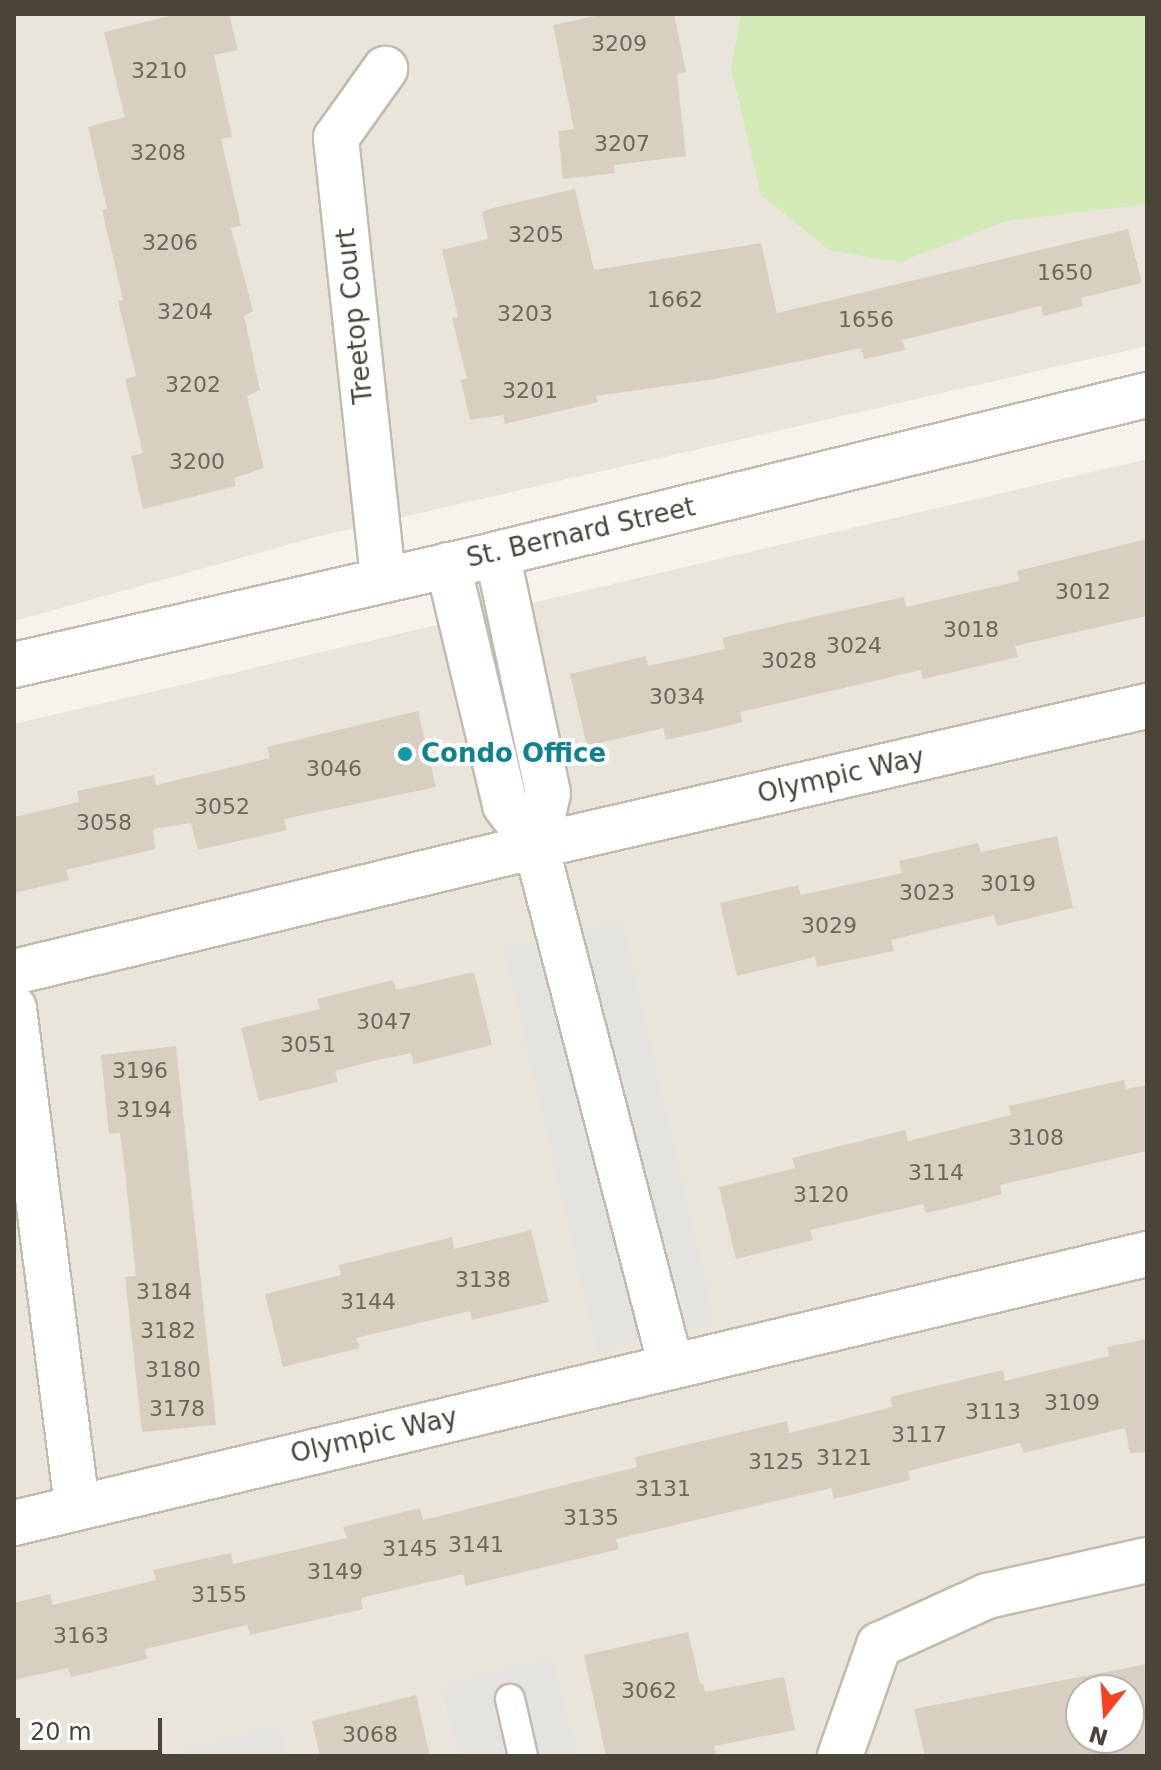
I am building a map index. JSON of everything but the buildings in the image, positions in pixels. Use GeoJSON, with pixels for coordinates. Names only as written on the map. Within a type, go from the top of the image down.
{"type":"FeatureCollection","features":[{"type":"Feature","properties":{"kind":"street","name":"Treetop Court"},"geometry":{"type":"LineString","coordinates":[[383,578],[336,138],[385,69]]}},
{"type":"Feature","properties":{"kind":"street","name":"St. Bernard Street"},"geometry":{"type":"LineString","coordinates":[[14,665],[497,554],[1147,395]]}},
{"type":"Feature","properties":{"kind":"street"},"geometry":{"type":"LineString","coordinates":[[497,554],[548,793],[536,846]]}},
{"type":"Feature","properties":{"kind":"street"},"geometry":{"type":"LineString","coordinates":[[448,565],[505,805],[536,846],[671,1366]]}},
{"type":"Feature","properties":{"kind":"street","name":"Olympic Way"},"geometry":{"type":"LineString","coordinates":[[14,972],[536,846],[1147,706]]}},
{"type":"Feature","properties":{"kind":"street"},"geometry":{"type":"LineString","coordinates":[[14,1008],[77,1506]]}},
{"type":"Feature","properties":{"kind":"street","name":"Olympic Way"},"geometry":{"type":"LineString","coordinates":[[14,1523],[1147,1254]]}},
{"type":"Feature","properties":{"kind":"street"},"geometry":{"type":"LineString","coordinates":[[840,1756],[879,1645],[987,1596],[1147,1560]]}},
{"type":"Feature","properties":{"kind":"lane"},"geometry":{"type":"LineString","coordinates":[[510,1699],[523,1756]]}},
{"type":"Feature","properties":{"kind":"shaded area"},"geometry":{"type":"Polygon","coordinates":[[[14,14],[1147,14],[1147,346],[316,537],[14,621],[14,14]]]}},
{"type":"Feature","properties":{"kind":"shaded area"},"geometry":{"type":"Polygon","coordinates":[[[1147,459],[1147,1756],[14,1756],[14,724],[1147,459]]]}},
{"type":"Feature","properties":{"kind":"shaded area"},"geometry":{"type":"Polygon","coordinates":[[[622,921],[715,1322],[597,1350],[504,948],[622,921]]]}},
{"type":"Feature","properties":{"kind":"shaded area"},"geometry":{"type":"Polygon","coordinates":[[[552,1657],[578,1756],[459,1756],[441,1687],[552,1657]]]}},
{"type":"Feature","properties":{"kind":"shaded area"},"geometry":{"type":"Polygon","coordinates":[[[279,1726],[287,1756],[169,1756],[169,1755],[279,1726]]]}},
{"type":"Feature","properties":{"kind":"green space"},"geometry":{"type":"Polygon","coordinates":[[[741,14],[1147,14],[1147,204],[1006,221],[900,262],[829,250],[761,195],[731,69],[741,14]]]}},
{"type":"Feature","properties":{"kind":"place","name":"Condo Office"},"geometry":{"type":"Point","coordinates":[405,754]}}]}
